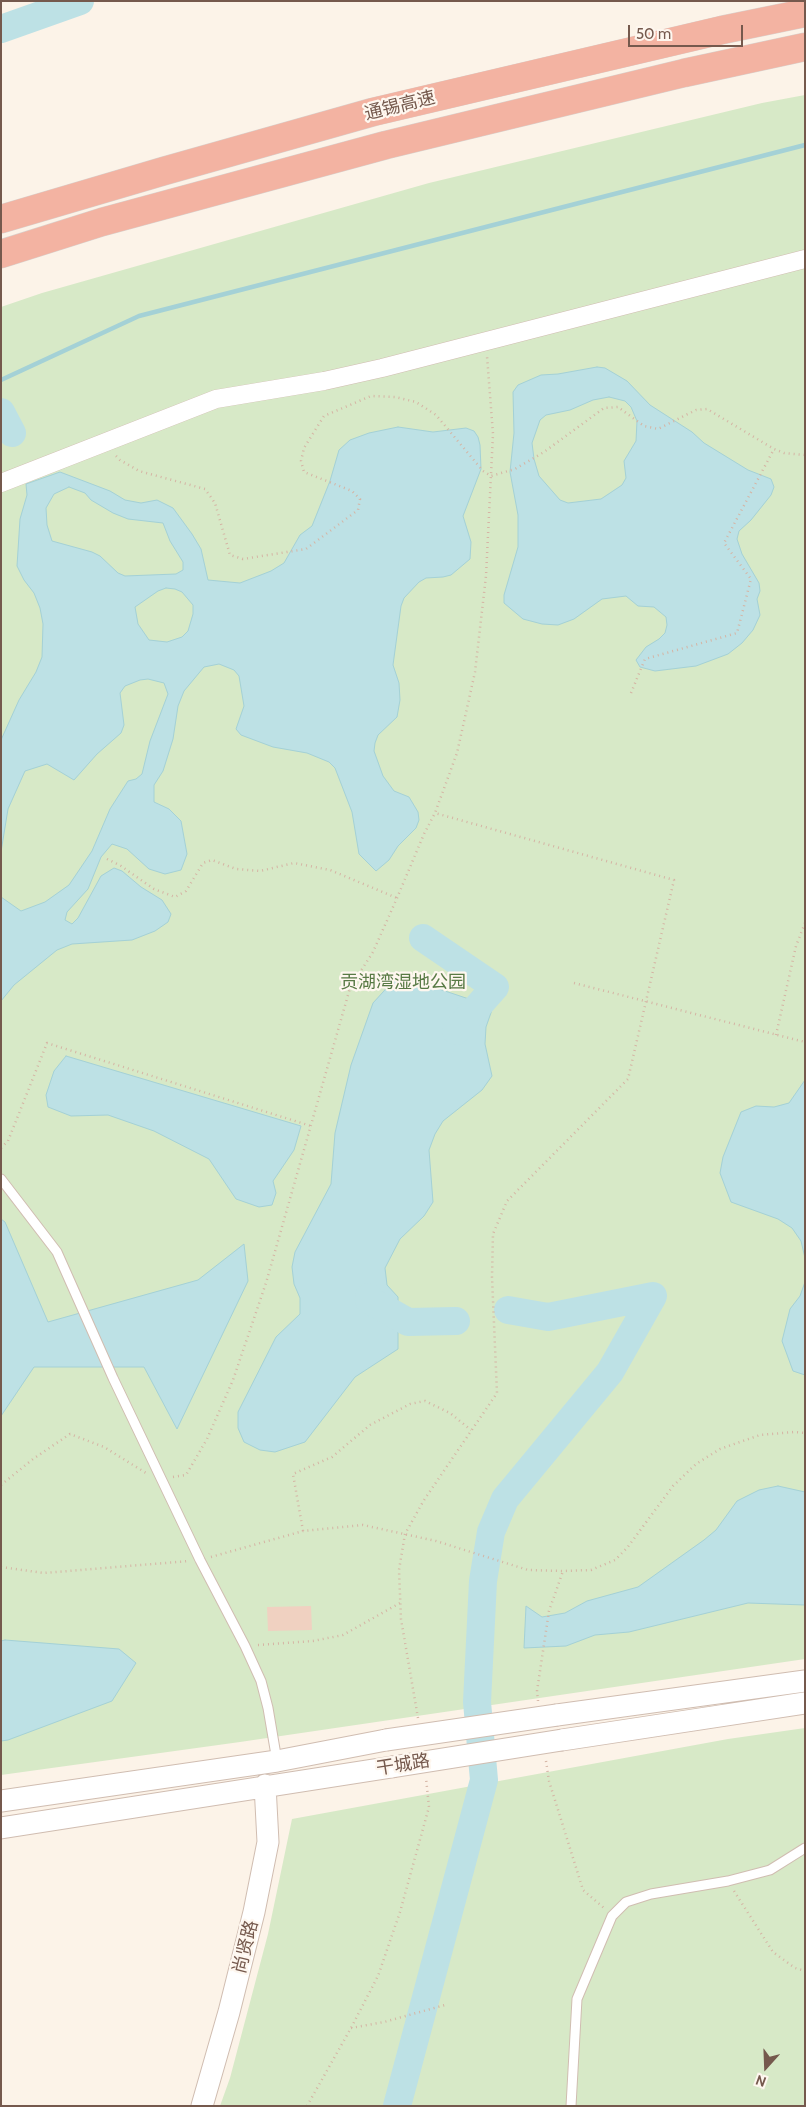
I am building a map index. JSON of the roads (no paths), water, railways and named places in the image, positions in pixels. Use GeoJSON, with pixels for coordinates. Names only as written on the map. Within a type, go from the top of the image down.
{"type":"FeatureCollection","features":[{"type":"Feature","properties":{"kind":"highway","name":"通锡高速"},"geometry":{"type":"LineString","coordinates":[[1,220],[164,171],[373,112],[722,30],[805,13]]}},
{"type":"Feature","properties":{"kind":"highway","name":"通锡高速"},"geometry":{"type":"LineString","coordinates":[[1,254],[102,222],[386,145],[684,72],[805,47]]}},
{"type":"Feature","properties":{"kind":"street"},"geometry":{"type":"LineString","coordinates":[[1,483],[216,399],[344,376],[805,259]]}},
{"type":"Feature","properties":{"kind":"street","name":"干城路"},"geometry":{"type":"LineString","coordinates":[[1,1801],[277,1761],[548,1712],[805,1681]]}},
{"type":"Feature","properties":{"kind":"street","name":"干城路"},"geometry":{"type":"LineString","coordinates":[[1,1828],[805,1703]]}},
{"type":"Feature","properties":{"kind":"street","name":"尚贤路"},"geometry":{"type":"LineString","coordinates":[[201,2106],[252,1912],[264,1840],[264,1786]]}},
{"type":"Feature","properties":{"kind":"lane"},"geometry":{"type":"LineString","coordinates":[[1,1179],[57,1252],[113,1378],[200,1560],[245,1646],[261,1681],[277,1761]]}},
{"type":"Feature","properties":{"kind":"lane"},"geometry":{"type":"LineString","coordinates":[[571,2106],[577,1999],[612,1916],[626,1902],[651,1894],[728,1881],[770,1870],[805,1848]]}},
{"type":"Feature","properties":{"kind":"water"},"geometry":{"type":"Polygon","coordinates":[[[597,367],[605,368],[627,381],[650,405],[692,432],[704,443],[748,470],[771,479],[774,487],[771,495],[751,520],[739,531],[737,539],[742,554],[759,583],[760,591],[757,599],[760,615],[753,630],[742,643],[728,654],[696,666],[655,671],[640,667],[636,660],[646,647],[665,633],[666,617],[654,607],[638,606],[626,596],[602,599],[574,619],[558,625],[542,624],[523,619],[504,603],[504,595],[518,547],[518,515],[510,472],[514,433],[513,392],[518,385],[541,375],[597,367]],[[609,397],[593,400],[570,410],[546,415],[540,420],[532,443],[534,459],[539,476],[560,500],[568,503],[601,499],[622,485],[626,478],[624,461],[636,441],[637,421],[631,407],[625,401],[609,397]]]}},
{"type":"Feature","properties":{"kind":"water"},"geometry":{"type":"Polygon","coordinates":[[[398,427],[433,432],[466,428],[474,431],[480,445],[481,469],[463,516],[471,542],[470,559],[451,575],[426,578],[419,582],[404,598],[401,606],[393,665],[399,683],[400,700],[397,717],[378,735],[375,743],[374,751],[383,776],[394,791],[409,797],[418,812],[419,820],[416,828],[398,846],[389,860],[376,871],[359,854],[352,812],[335,768],[329,762],[307,753],[273,747],[241,735],[236,729],[244,706],[239,676],[234,670],[219,664],[204,667],[184,691],[178,706],[173,739],[163,771],[154,785],[154,802],[169,809],[181,821],[187,854],[181,870],[165,874],[149,869],[127,849],[112,844],[101,857],[88,889],[67,912],[65,920],[72,924],[78,918],[101,876],[114,868],[122,871],[141,887],[162,900],[171,914],[168,922],[155,931],[132,940],[72,944],[57,950],[14,985],[1,1001],[1,897],[21,911],[45,902],[69,885],[92,851],[110,809],[128,781],[136,779],[142,774],[150,741],[168,694],[164,683],[148,679],[125,686],[120,693],[124,725],[121,733],[97,754],[74,780],[47,764],[25,771],[8,809],[1,852],[1,740],[19,700],[36,672],[42,657],[43,624],[40,608],[34,593],[24,580],[17,566],[20,519],[27,495],[26,484],[60,472],[110,491],[125,500],[141,503],[157,500],[173,508],[192,534],[201,549],[208,580],[240,583],[271,571],[284,563],[300,535],[312,526],[330,481],[339,450],[350,440],[369,433],[398,427]],[[69,487],[54,494],[46,508],[47,525],[52,541],[92,552],[100,556],[118,573],[125,576],[176,574],[183,570],[183,562],[170,541],[163,523],[128,519],[113,513],[91,500],[85,493],[69,487]],[[166,588],[158,591],[135,607],[138,624],[149,640],[167,642],[182,637],[188,631],[193,614],[193,605],[182,592],[166,588]]]}},
{"type":"Feature","properties":{"kind":"water"},"geometry":{"type":"Polygon","coordinates":[[[409,979],[493,1007],[486,1027],[485,1044],[492,1076],[482,1090],[443,1121],[435,1134],[429,1150],[433,1202],[424,1216],[400,1239],[385,1268],[387,1285],[398,1297],[398,1349],[355,1377],[305,1442],[275,1452],[260,1450],[244,1442],[238,1428],[238,1412],[276,1337],[300,1314],[300,1298],[294,1284],[292,1267],[295,1252],[331,1184],[335,1133],[351,1065],[373,1003],[393,981],[409,979]]]}},
{"type":"Feature","properties":{"kind":"water"},"geometry":{"type":"Polygon","coordinates":[[[66,1056],[301,1126],[294,1150],[273,1181],[276,1193],[272,1205],[259,1207],[236,1199],[209,1159],[154,1131],[108,1115],[71,1116],[48,1107],[46,1095],[54,1071],[66,1056]]]}},
{"type":"Feature","properties":{"kind":"water"},"geometry":{"type":"Polygon","coordinates":[[[805,1080],[805,1258],[801,1241],[792,1228],[778,1219],[731,1202],[720,1173],[723,1157],[741,1112],[756,1106],[774,1107],[789,1103],[805,1080]]]}},
{"type":"Feature","properties":{"kind":"water"},"geometry":{"type":"Polygon","coordinates":[[[1,1219],[5,1222],[48,1322],[198,1280],[244,1244],[248,1281],[177,1429],[144,1367],[34,1367],[1,1416],[1,1219]]]}},
{"type":"Feature","properties":{"kind":"water"},"geometry":{"type":"Polygon","coordinates":[[[805,1282],[805,1375],[793,1371],[782,1341],[790,1309],[800,1296],[805,1282]]]}},
{"type":"Feature","properties":{"kind":"water"},"geometry":{"type":"Polygon","coordinates":[[[778,1486],[805,1492],[805,1605],[748,1603],[629,1632],[595,1635],[566,1646],[524,1648],[526,1606],[542,1617],[565,1613],[587,1601],[638,1587],[716,1530],[737,1501],[759,1490],[778,1486]]]}},
{"type":"Feature","properties":{"kind":"water"},"geometry":{"type":"Polygon","coordinates":[[[1,1641],[119,1649],[136,1663],[112,1701],[1,1741],[1,1641]]]}},
{"type":"Feature","properties":{"kind":"waterway"},"geometry":{"type":"LineString","coordinates":[[1,29],[80,1]]}},
{"type":"Feature","properties":{"kind":"waterway"},"geometry":{"type":"LineString","coordinates":[[1,380],[139,316],[805,145]]}},
{"type":"Feature","properties":{"kind":"waterway"},"geometry":{"type":"LineString","coordinates":[[1,412],[12,433]]}},
{"type":"Feature","properties":{"kind":"waterway"},"geometry":{"type":"LineString","coordinates":[[423,938],[495,987],[456,1031]]}},
{"type":"Feature","properties":{"kind":"waterway"},"geometry":{"type":"LineString","coordinates":[[397,2106],[484,1780],[477,1702],[483,1581],[491,1532],[505,1499],[610,1372],[653,1296],[548,1317],[508,1310]]}},
{"type":"Feature","properties":{"kind":"waterway"},"geometry":{"type":"LineString","coordinates":[[369,1297],[369,1300],[408,1322],[456,1321]]}},
{"type":"Feature","properties":{"kind":"park label","name":"贡湖湾湿地公园"},"geometry":{"type":"Point","coordinates":[403,983]}}]}
